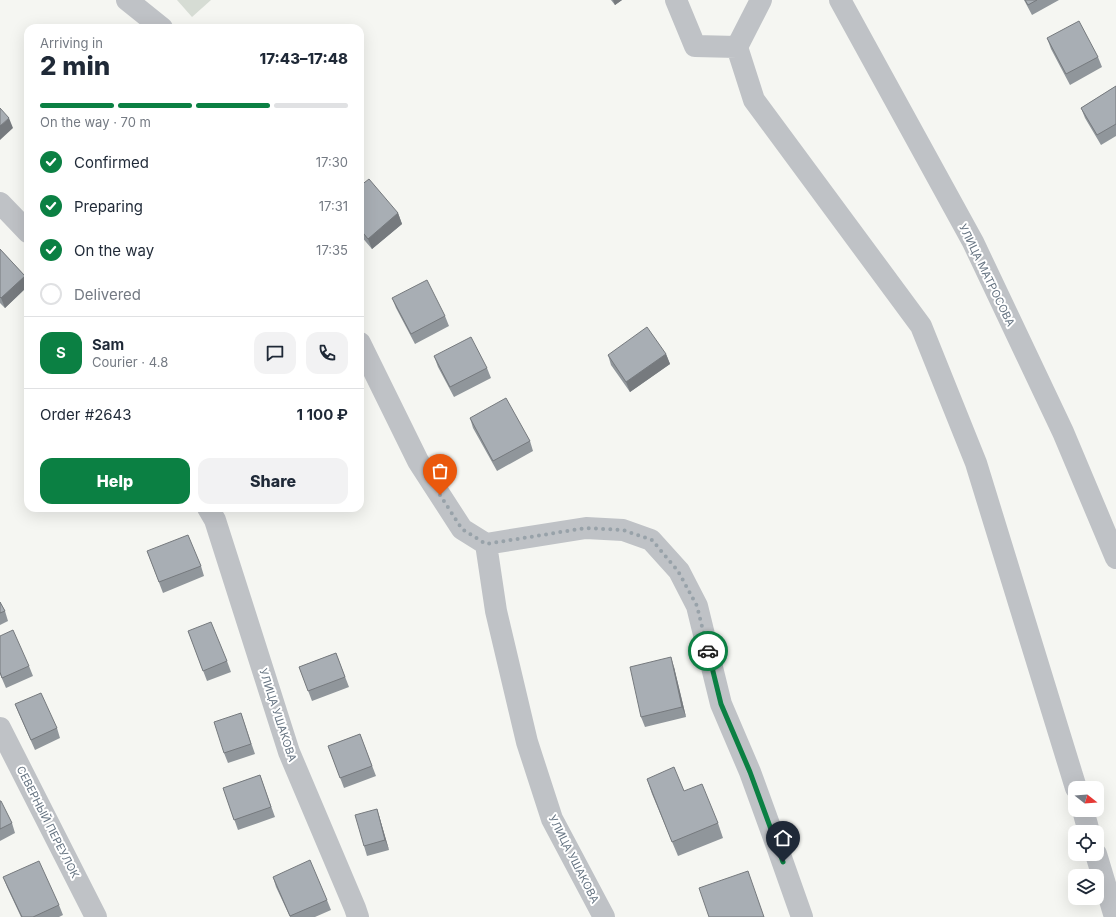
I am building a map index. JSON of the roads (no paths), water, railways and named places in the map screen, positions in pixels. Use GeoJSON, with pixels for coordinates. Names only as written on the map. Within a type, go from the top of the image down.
{"type":"FeatureCollection","features":[{"type":"Feature","properties":{"kind":"street"},"geometry":{"type":"LineString","coordinates":[[127,0],[157,24]]}},
{"type":"Feature","properties":{"kind":"street"},"geometry":{"type":"LineString","coordinates":[[676,0],[695,46],[738,47]]}},
{"type":"Feature","properties":{"kind":"street"},"geometry":{"type":"LineString","coordinates":[[761,0],[738,47],[754,100],[921,326],[976,463],[1074,781]]}},
{"type":"Feature","properties":{"kind":"street","name":"УЛИЦА МАТРОСОВА"},"geometry":{"type":"LineString","coordinates":[[840,0],[973,242],[1063,432],[1116,558]]}},
{"type":"Feature","properties":{"kind":"street"},"geometry":{"type":"LineString","coordinates":[[0,203],[24,228]]}},
{"type":"Feature","properties":{"kind":"street"},"geometry":{"type":"LineString","coordinates":[[364,351],[418,461],[462,529],[486,544],[586,528],[623,530],[652,540],[678,571],[697,606],[721,704],[752,779],[802,917]]}},
{"type":"Feature","properties":{"kind":"street","name":"УЛИЦА УШАКОВА"},"geometry":{"type":"LineString","coordinates":[[210,512],[215,520],[289,752],[358,917]]}},
{"type":"Feature","properties":{"kind":"street","name":"УЛИЦА УШАКОВА"},"geometry":{"type":"LineString","coordinates":[[486,544],[496,611],[527,742],[552,819],[604,917]]}},
{"type":"Feature","properties":{"kind":"street","name":"СЕВЕРНЫЙ ПЕРЕУЛОК"},"geometry":{"type":"LineString","coordinates":[[0,728],[96,917]]}},
{"type":"Feature","properties":{"kind":"street"},"geometry":{"type":"LineString","coordinates":[[1098,861],[1115,917]]}}]}
